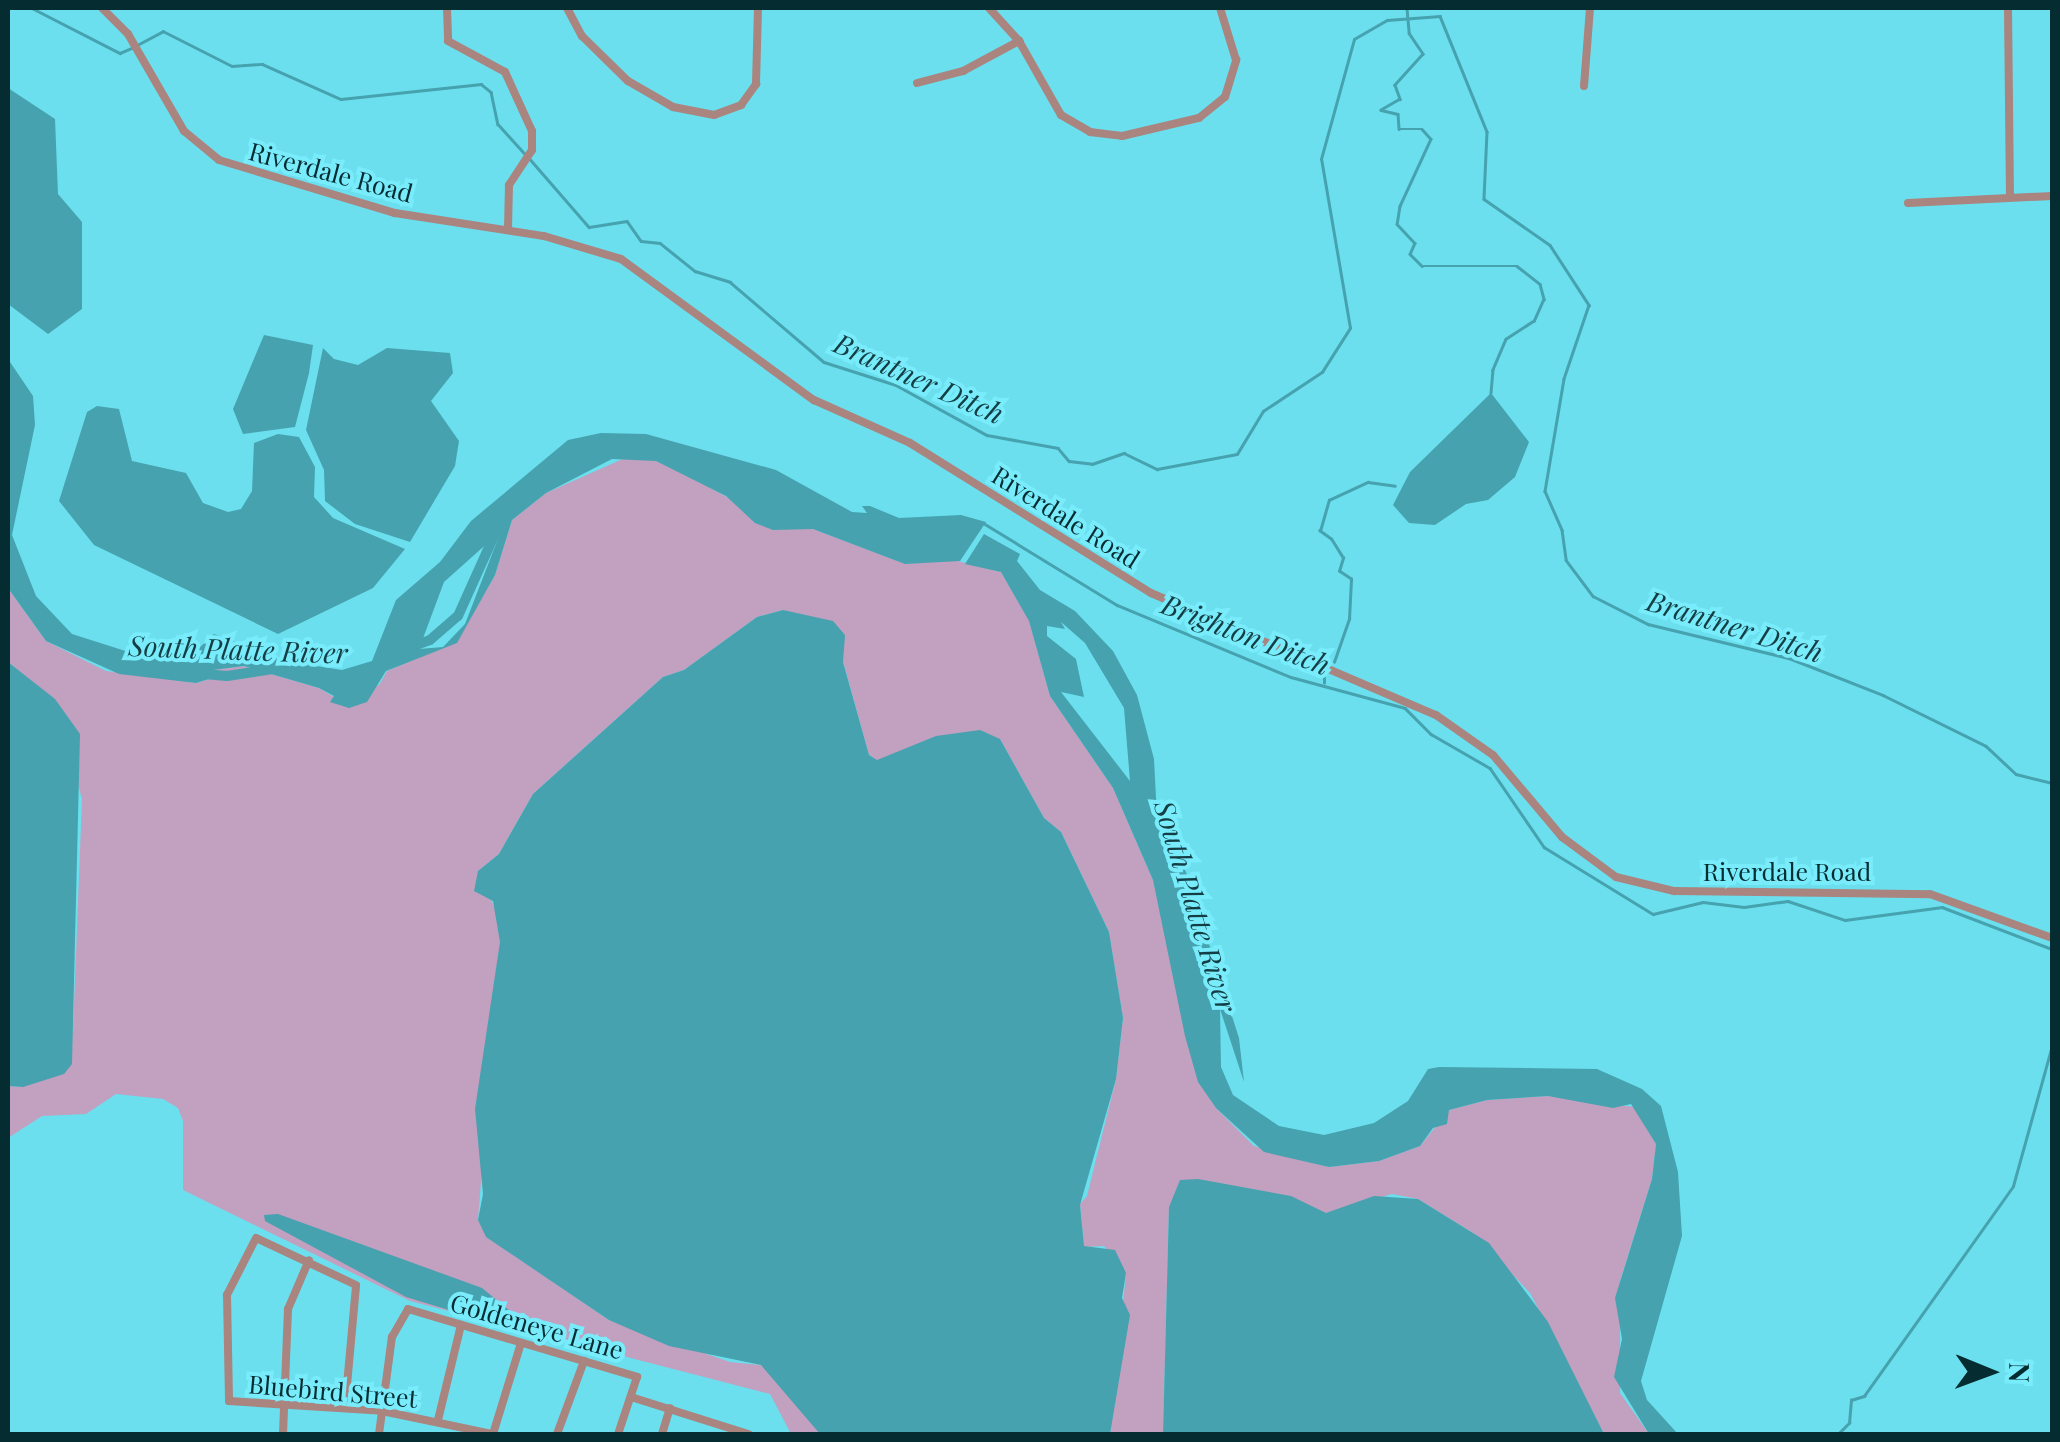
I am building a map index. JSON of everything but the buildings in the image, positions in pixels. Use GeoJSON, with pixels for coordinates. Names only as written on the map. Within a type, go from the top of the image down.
{"type":"FeatureCollection","features":[{"type":"Feature","properties":{"kind":"street","name":"Riverdale Road"},"geometry":{"type":"LineString","coordinates":[[102,8],[136,46],[184,131],[220,160],[396,213],[508,230],[621,259],[820,403],[910,443],[1151,593],[1422,706],[1493,755],[1562,837],[1616,877],[1674,891],[1930,894],[2052,938]]}},
{"type":"Feature","properties":{"kind":"street"},"geometry":{"type":"LineString","coordinates":[[448,8],[448,41],[492,63],[513,85],[532,131],[527,155],[509,185],[508,230]]}},
{"type":"Feature","properties":{"kind":"street"},"geometry":{"type":"LineString","coordinates":[[568,8],[571,20],[619,74],[663,102],[706,115],[739,106],[759,72],[758,8]]}},
{"type":"Feature","properties":{"kind":"street"},"geometry":{"type":"LineString","coordinates":[[990,8],[1019,41],[1051,104],[1090,132],[1122,136],[1184,123],[1225,97],[1236,60],[1220,8]]}},
{"type":"Feature","properties":{"kind":"street"},"geometry":{"type":"LineString","coordinates":[[1584,86],[1590,8]]}},
{"type":"Feature","properties":{"kind":"street"},"geometry":{"type":"LineString","coordinates":[[2008,8],[2010,195]]}},
{"type":"Feature","properties":{"kind":"street"},"geometry":{"type":"LineString","coordinates":[[917,82],[963,71],[1019,41]]}},
{"type":"Feature","properties":{"kind":"street"},"geometry":{"type":"LineString","coordinates":[[1908,203],[2010,195],[2052,196]]}},
{"type":"Feature","properties":{"kind":"street","name":"Bluebird Street"},"geometry":{"type":"LineString","coordinates":[[309,1260],[263,1237],[252,1242],[226,1302],[229,1401],[382,1411],[493,1434]]}},
{"type":"Feature","properties":{"kind":"street"},"geometry":{"type":"LineString","coordinates":[[284,1434],[288,1304],[309,1260],[358,1290],[348,1323],[345,1407]]}},
{"type":"Feature","properties":{"kind":"street","name":"Goldeneye Lane"},"geometry":{"type":"LineString","coordinates":[[382,1411],[392,1337],[404,1310],[637,1377],[630,1397]]}},
{"type":"Feature","properties":{"kind":"street"},"geometry":{"type":"LineString","coordinates":[[438,1420],[461,1325]]}},
{"type":"Feature","properties":{"kind":"street"},"geometry":{"type":"LineString","coordinates":[[493,1434],[521,1343]]}},
{"type":"Feature","properties":{"kind":"street"},"geometry":{"type":"LineString","coordinates":[[556,1434],[584,1361]]}},
{"type":"Feature","properties":{"kind":"street"},"geometry":{"type":"LineString","coordinates":[[618,1434],[630,1397],[725,1430],[748,1434]]}},
{"type":"Feature","properties":{"kind":"street"},"geometry":{"type":"LineString","coordinates":[[662,1434],[670,1408]]}},
{"type":"Feature","properties":{"kind":"street"},"geometry":{"type":"LineString","coordinates":[[380,1434],[382,1411]]}},
{"type":"Feature","properties":{"kind":"shaded area"},"geometry":{"type":"Polygon","coordinates":[[[627,457],[656,461],[695,479],[739,504],[755,523],[813,529],[906,564],[950,559],[1001,572],[1029,620],[1050,696],[1113,788],[1153,880],[1195,1068],[1216,1108],[1254,1146],[1329,1167],[1379,1161],[1420,1146],[1449,1110],[1487,1100],[1548,1096],[1635,1107],[1656,1144],[1652,1179],[1620,1281],[1620,1393],[1649,1434],[1604,1434],[1530,1293],[1473,1233],[1418,1199],[1392,1194],[1326,1213],[1169,1207],[1163,1434],[1110,1434],[1126,1273],[1104,1246],[1084,1247],[1080,1204],[1087,1196],[1116,1079],[1123,1018],[1109,932],[1061,832],[1044,818],[1000,739],[937,736],[878,761],[869,755],[843,661],[844,635],[783,610],[757,617],[684,670],[663,677],[533,794],[499,854],[478,871],[498,915],[500,942],[478,1220],[487,1237],[609,1320],[730,1362],[761,1365],[778,1377],[820,1434],[791,1434],[770,1394],[410,1301],[183,1190],[183,1121],[178,1108],[163,1099],[116,1094],[86,1114],[42,1116],[8,1138],[8,1086],[23,1087],[73,1031],[82,799],[54,699],[8,662],[8,588],[46,641],[106,671],[196,683],[210,679],[205,671],[244,666],[319,688],[334,697],[331,701],[379,685],[387,671],[457,641],[495,575],[512,520],[546,493],[627,457]]]}},
{"type":"Feature","properties":{"kind":"water"},"geometry":{"type":"Polygon","coordinates":[[[8,88],[55,119],[58,194],[82,222],[82,309],[48,334],[8,304],[8,88]]]}},
{"type":"Feature","properties":{"kind":"water"},"geometry":{"type":"Polygon","coordinates":[[[264,335],[313,345],[309,373],[295,427],[243,434],[233,409],[264,335]]]}},
{"type":"Feature","properties":{"kind":"water"},"geometry":{"type":"Polygon","coordinates":[[[323,348],[334,359],[358,365],[387,348],[450,353],[453,373],[431,401],[459,441],[455,466],[410,542],[355,524],[325,501],[324,470],[306,430],[323,348]]]}},
{"type":"Feature","properties":{"kind":"water"},"geometry":{"type":"Polygon","coordinates":[[[8,359],[33,396],[35,425],[12,535],[36,596],[72,634],[138,655],[197,650],[214,634],[291,662],[342,670],[372,661],[396,600],[440,562],[471,521],[568,440],[601,433],[646,434],[776,470],[852,512],[867,513],[862,506],[870,506],[899,518],[961,515],[986,522],[960,561],[905,564],[813,529],[773,530],[755,523],[726,496],[656,461],[612,459],[546,493],[512,520],[495,575],[457,643],[386,671],[367,702],[349,708],[330,702],[334,696],[319,688],[244,666],[205,671],[212,678],[196,683],[119,674],[46,641],[8,588],[8,359]],[[501,531],[444,582],[419,649],[443,647],[465,624],[501,531]]]}},
{"type":"Feature","properties":{"kind":"water"},"geometry":{"type":"Polygon","coordinates":[[[1491,393],[1529,442],[1515,477],[1488,500],[1466,504],[1435,525],[1409,523],[1393,505],[1410,472],[1491,393]]]}},
{"type":"Feature","properties":{"kind":"water"},"geometry":{"type":"Polygon","coordinates":[[[97,406],[119,409],[132,461],[186,473],[203,503],[228,512],[241,509],[252,491],[254,443],[278,434],[299,437],[315,467],[314,497],[333,518],[405,549],[373,588],[278,634],[94,545],[59,501],[87,412],[97,406]]]}},
{"type":"Feature","properties":{"kind":"water"},"geometry":{"type":"Polygon","coordinates":[[[984,534],[1020,554],[1017,561],[1040,590],[1075,611],[1113,651],[1137,695],[1154,759],[1157,817],[1186,872],[1239,1038],[1244,1082],[1220,1009],[1221,1067],[1233,1095],[1279,1126],[1324,1135],[1374,1123],[1408,1101],[1428,1069],[1439,1067],[1597,1069],[1642,1089],[1661,1106],[1678,1172],[1682,1236],[1641,1381],[1647,1400],[1678,1434],[1649,1434],[1614,1377],[1622,1339],[1615,1298],[1652,1179],[1656,1144],[1631,1104],[1613,1108],[1548,1096],[1487,1100],[1449,1110],[1447,1124],[1433,1128],[1420,1146],[1379,1161],[1329,1167],[1264,1152],[1216,1108],[1198,1082],[1153,880],[1113,788],[1050,696],[1029,621],[1001,572],[965,564],[984,534]],[[1061,622],[1065,629],[1047,626],[1047,636],[1076,659],[1084,697],[1061,692],[1130,781],[1124,708],[1085,643],[1061,622]]]}},
{"type":"Feature","properties":{"kind":"water"},"geometry":{"type":"Polygon","coordinates":[[[783,610],[833,621],[845,635],[843,662],[869,755],[877,760],[936,736],[980,730],[1000,739],[1044,818],[1061,832],[1109,932],[1123,1018],[1116,1079],[1080,1205],[1084,1246],[1115,1250],[1126,1273],[1122,1298],[1130,1315],[1110,1434],[820,1434],[761,1365],[669,1346],[609,1320],[486,1237],[478,1220],[483,1194],[475,1109],[500,942],[493,901],[474,891],[478,871],[499,854],[533,794],[663,677],[684,670],[757,617],[783,610]]]}},
{"type":"Feature","properties":{"kind":"water"},"geometry":{"type":"Polygon","coordinates":[[[8,662],[55,699],[80,734],[72,1064],[64,1074],[23,1087],[8,1086],[8,662]]]}},
{"type":"Feature","properties":{"kind":"water"},"geometry":{"type":"Polygon","coordinates":[[[1198,1179],[1291,1196],[1326,1213],[1374,1196],[1418,1199],[1489,1243],[1548,1322],[1604,1434],[1163,1434],[1169,1207],[1180,1180],[1198,1179]]]}},
{"type":"Feature","properties":{"kind":"water"},"geometry":{"type":"Polygon","coordinates":[[[278,1214],[482,1288],[526,1324],[512,1329],[406,1297],[265,1221],[264,1215],[278,1214]]]}},
{"type":"Feature","properties":{"kind":"waterway","name":"Brantner Ditch"},"geometry":{"type":"LineString","coordinates":[[32,8],[120,53],[132,48]]}},
{"type":"Feature","properties":{"kind":"waterway"},"geometry":{"type":"LineString","coordinates":[[1407,8],[1409,33],[1423,54],[1395,85],[1400,99],[1381,110],[1398,114],[1399,129],[1422,129],[1431,139],[1400,206],[1397,224],[1415,243],[1410,254],[1422,266],[1517,266],[1540,284],[1544,299],[1534,321],[1506,339],[1493,370],[1491,393]]}},
{"type":"Feature","properties":{"kind":"waterway","name":"Brantner Ditch"},"geometry":{"type":"LineString","coordinates":[[530,159],[589,227],[627,221],[641,241],[660,243],[695,271],[730,282],[824,362],[896,385],[987,435],[1058,448],[1069,461],[1092,464],[1124,453],[1157,469],[1237,454],[1263,411],[1322,372],[1350,328],[1321,159],[1354,39],[1387,20],[1440,16],[1487,132],[1484,199],[1550,245],[1589,305],[1564,379],[1545,491],[1562,530],[1566,560],[1593,596],[1648,624],[1789,658],[1883,695],[1986,746],[2016,774],[2052,783]]}},
{"type":"Feature","properties":{"kind":"waterway","name":"Brantner Ditch"},"geometry":{"type":"LineString","coordinates":[[139,44],[163,31],[232,66],[262,64],[341,99],[481,84],[491,92],[498,124],[524,153]]}},
{"type":"Feature","properties":{"kind":"waterway"},"geometry":{"type":"LineString","coordinates":[[1334,662],[1349,619],[1351,579],[1339,571],[1343,558],[1331,539],[1320,531],[1329,500],[1368,482],[1395,486]]}},
{"type":"Feature","properties":{"kind":"waterway","name":"Brighton Ditch"},"geometry":{"type":"LineString","coordinates":[[985,524],[1117,605],[1291,677],[1405,708],[1431,734],[1490,768],[1544,847],[1653,914],[1703,902],[1744,907],[1788,901],[1845,920],[1942,907],[2052,949]]}},
{"type":"Feature","properties":{"kind":"waterway","name":"South Platte River"},"geometry":{"type":"LineString","coordinates":[[408,648],[430,640],[458,616],[498,527]]}},
{"type":"Feature","properties":{"kind":"waterway","name":"South Platte River"},"geometry":{"type":"LineString","coordinates":[[193,673],[227,676],[280,668]]}},
{"type":"Feature","properties":{"kind":"waterway"},"geometry":{"type":"LineString","coordinates":[[1324,673],[1324,683]]}},
{"type":"Feature","properties":{"kind":"waterway"},"geometry":{"type":"LineString","coordinates":[[1838,1434],[1849,1423],[1851,1400],[1864,1396],[2013,1186],[2052,1045]]}}]}
